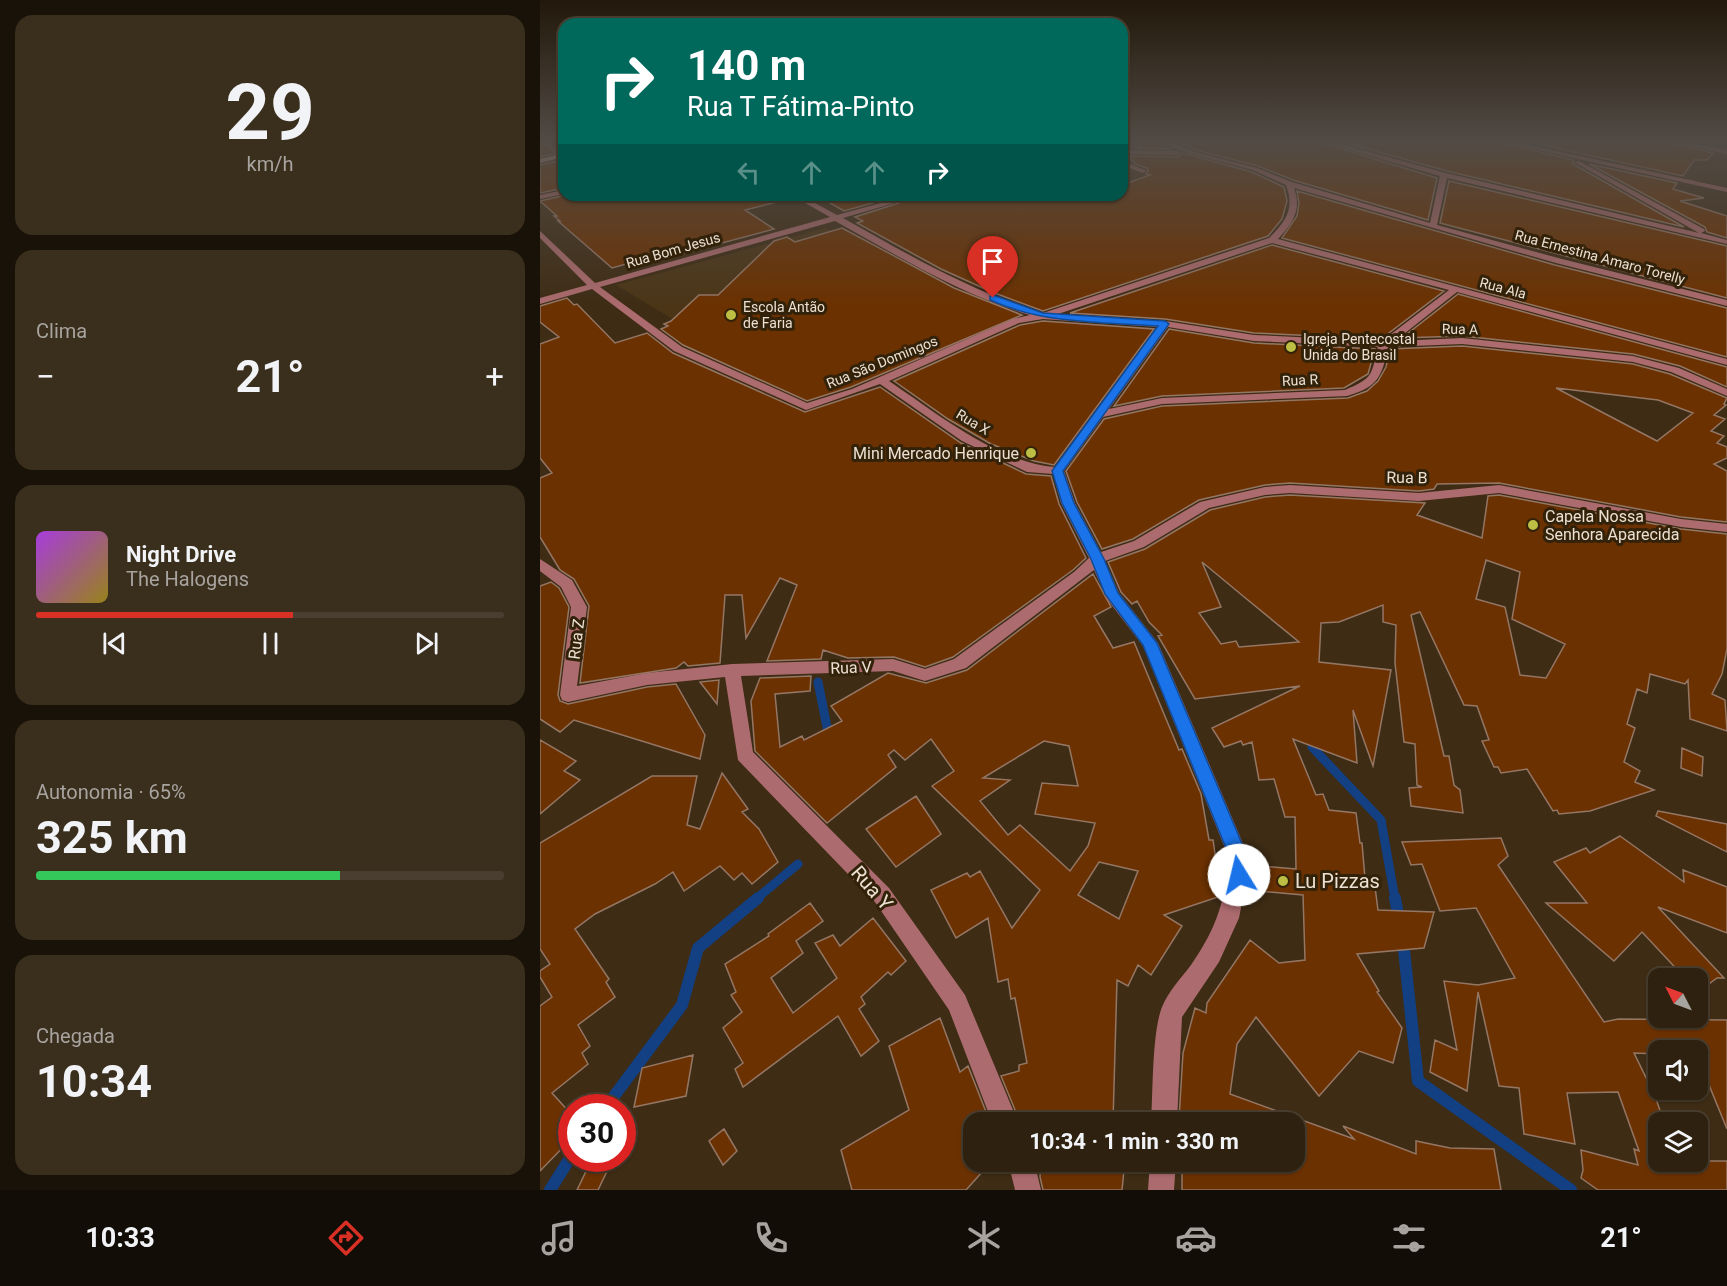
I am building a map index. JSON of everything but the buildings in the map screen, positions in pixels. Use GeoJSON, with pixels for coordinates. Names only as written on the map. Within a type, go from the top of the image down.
{"type":"FeatureCollection","features":[{"type":"Feature","properties":{"kind":"street"},"geometry":{"type":"LineString","coordinates":[[1272,240],[1291,221],[1296,201],[1294,196]]}},
{"type":"Feature","properties":{"kind":"street","name":"Rua Ernestina Amaro Torelly"},"geometry":{"type":"LineString","coordinates":[[1329,196],[1559,261],[1727,303]]}},
{"type":"Feature","properties":{"kind":"street"},"geometry":{"type":"LineString","coordinates":[[1433,226],[1440,196]]}},
{"type":"Feature","properties":{"kind":"street"},"geometry":{"type":"LineString","coordinates":[[1530,196],[1727,244]]}},
{"type":"Feature","properties":{"kind":"street"},"geometry":{"type":"LineString","coordinates":[[1636,196],[1716,240]]}},
{"type":"Feature","properties":{"kind":"street"},"geometry":{"type":"LineString","coordinates":[[806,201],[934,272],[1012,307],[1043,316]]}},
{"type":"Feature","properties":{"kind":"street","name":"Rua Bom Jesus"},"geometry":{"type":"LineString","coordinates":[[540,301],[897,201]]}},
{"type":"Feature","properties":{"kind":"street","name":"Rua São Domingos"},"geometry":{"type":"LineString","coordinates":[[540,233],[593,286],[678,349],[806,407],[880,380],[1016,321],[1043,316],[1272,240]]}},
{"type":"Feature","properties":{"kind":"street","name":"Rua Ala"},"geometry":{"type":"LineString","coordinates":[[1272,240],[1727,362]]}},
{"type":"Feature","properties":{"kind":"street"},"geometry":{"type":"LineString","coordinates":[[1384,344],[1456,289]]}},
{"type":"Feature","properties":{"kind":"street","name":"Rua A"},"geometry":{"type":"LineString","coordinates":[[1043,316],[1165,324],[1254,338],[1384,344],[1462,341],[1633,358],[1675,370],[1727,393]]}},
{"type":"Feature","properties":{"kind":"street"},"geometry":{"type":"LineString","coordinates":[[1165,324],[1058,471],[1068,503],[1112,594],[1150,643],[1237,853],[1239,875],[1231,915],[1218,945],[1173,1008],[1170,1017],[1165,1112]]}},
{"type":"Feature","properties":{"kind":"street","name":"Rua R"},"geometry":{"type":"LineString","coordinates":[[1098,415],[1162,401],[1347,393],[1370,383],[1377,373],[1384,344]]}},
{"type":"Feature","properties":{"kind":"street","name":"Rua X"},"geometry":{"type":"LineString","coordinates":[[880,380],[966,438],[1031,470],[1058,471]]}},
{"type":"Feature","properties":{"kind":"street","name":"Rua B"},"geometry":{"type":"LineString","coordinates":[[1097,559],[1139,544],[1205,505],[1265,491],[1290,489],[1419,497],[1499,489],[1681,523],[1727,528]]}},
{"type":"Feature","properties":{"kind":"street","name":"Rua V"},"geometry":{"type":"LineString","coordinates":[[568,695],[647,679],[732,670],[893,665],[925,675],[960,664],[1079,576],[1097,559]]}},
{"type":"Feature","properties":{"kind":"street","name":"Rua Z"},"geometry":{"type":"LineString","coordinates":[[540,564],[567,584],[579,607],[568,695]]}},
{"type":"Feature","properties":{"kind":"street","name":"Rua Y"},"geometry":{"type":"LineString","coordinates":[[732,670],[744,755],[882,895],[957,1003],[1001,1112]]}},
{"type":"Feature","properties":{"kind":"street"},"geometry":{"type":"LineString","coordinates":[[1024,1172],[1028,1190]]}},
{"type":"Feature","properties":{"kind":"street"},"geometry":{"type":"LineString","coordinates":[[1161,1190],[1162,1172]]}},
{"type":"Feature","properties":{"kind":"shaded area","name":"Escola Antão de Faria"},"geometry":{"type":"Polygon","coordinates":[[[826,228],[912,276],[714,344],[616,285],[826,228]]]}},
{"type":"Feature","properties":{"kind":"waterway"},"geometry":{"type":"LineString","coordinates":[[818,682],[829,737]]}},
{"type":"Feature","properties":{"kind":"waterway"},"geometry":{"type":"LineString","coordinates":[[1312,747],[1381,820],[1395,899]]}},
{"type":"Feature","properties":{"kind":"waterway"},"geometry":{"type":"LineString","coordinates":[[756,899],[798,864]]}},
{"type":"Feature","properties":{"kind":"waterway"},"geometry":{"type":"LineString","coordinates":[[616,1094],[682,1005],[698,948],[758,898]]}},
{"type":"Feature","properties":{"kind":"waterway"},"geometry":{"type":"LineString","coordinates":[[1395,898],[1399,920]]}},
{"type":"Feature","properties":{"kind":"waterway"},"geometry":{"type":"LineString","coordinates":[[1403,941],[1418,1081],[1571,1190]]}},
{"type":"Feature","properties":{"kind":"waterway"},"geometry":{"type":"LineString","coordinates":[[550,1190],[561,1172]]}},
{"type":"Feature","properties":{"kind":"place","name":"Escola Antão de Faria"},"geometry":{"type":"Point","coordinates":[731,315]}},
{"type":"Feature","properties":{"kind":"place","name":"Igreja Pentecostal Unida do Brasil"},"geometry":{"type":"Point","coordinates":[1291,347]}},
{"type":"Feature","properties":{"kind":"place","name":"Mini Mercado Henrique"},"geometry":{"type":"Point","coordinates":[1031,453]}},
{"type":"Feature","properties":{"kind":"place","name":"Capela Nossa Senhora Aparecida"},"geometry":{"type":"Point","coordinates":[1533,525]}},
{"type":"Feature","properties":{"kind":"place","name":"Lu Pizzas"},"geometry":{"type":"Point","coordinates":[1283,881]}},
{"type":"Feature","properties":{"kind":"route"},"geometry":{"type":"LineString","coordinates":[[993,298],[1012,307],[1043,316],[1107,318],[1165,324],[1058,471],[1068,503],[1112,594],[1150,643],[1237,853],[1239,875]]}}]}
